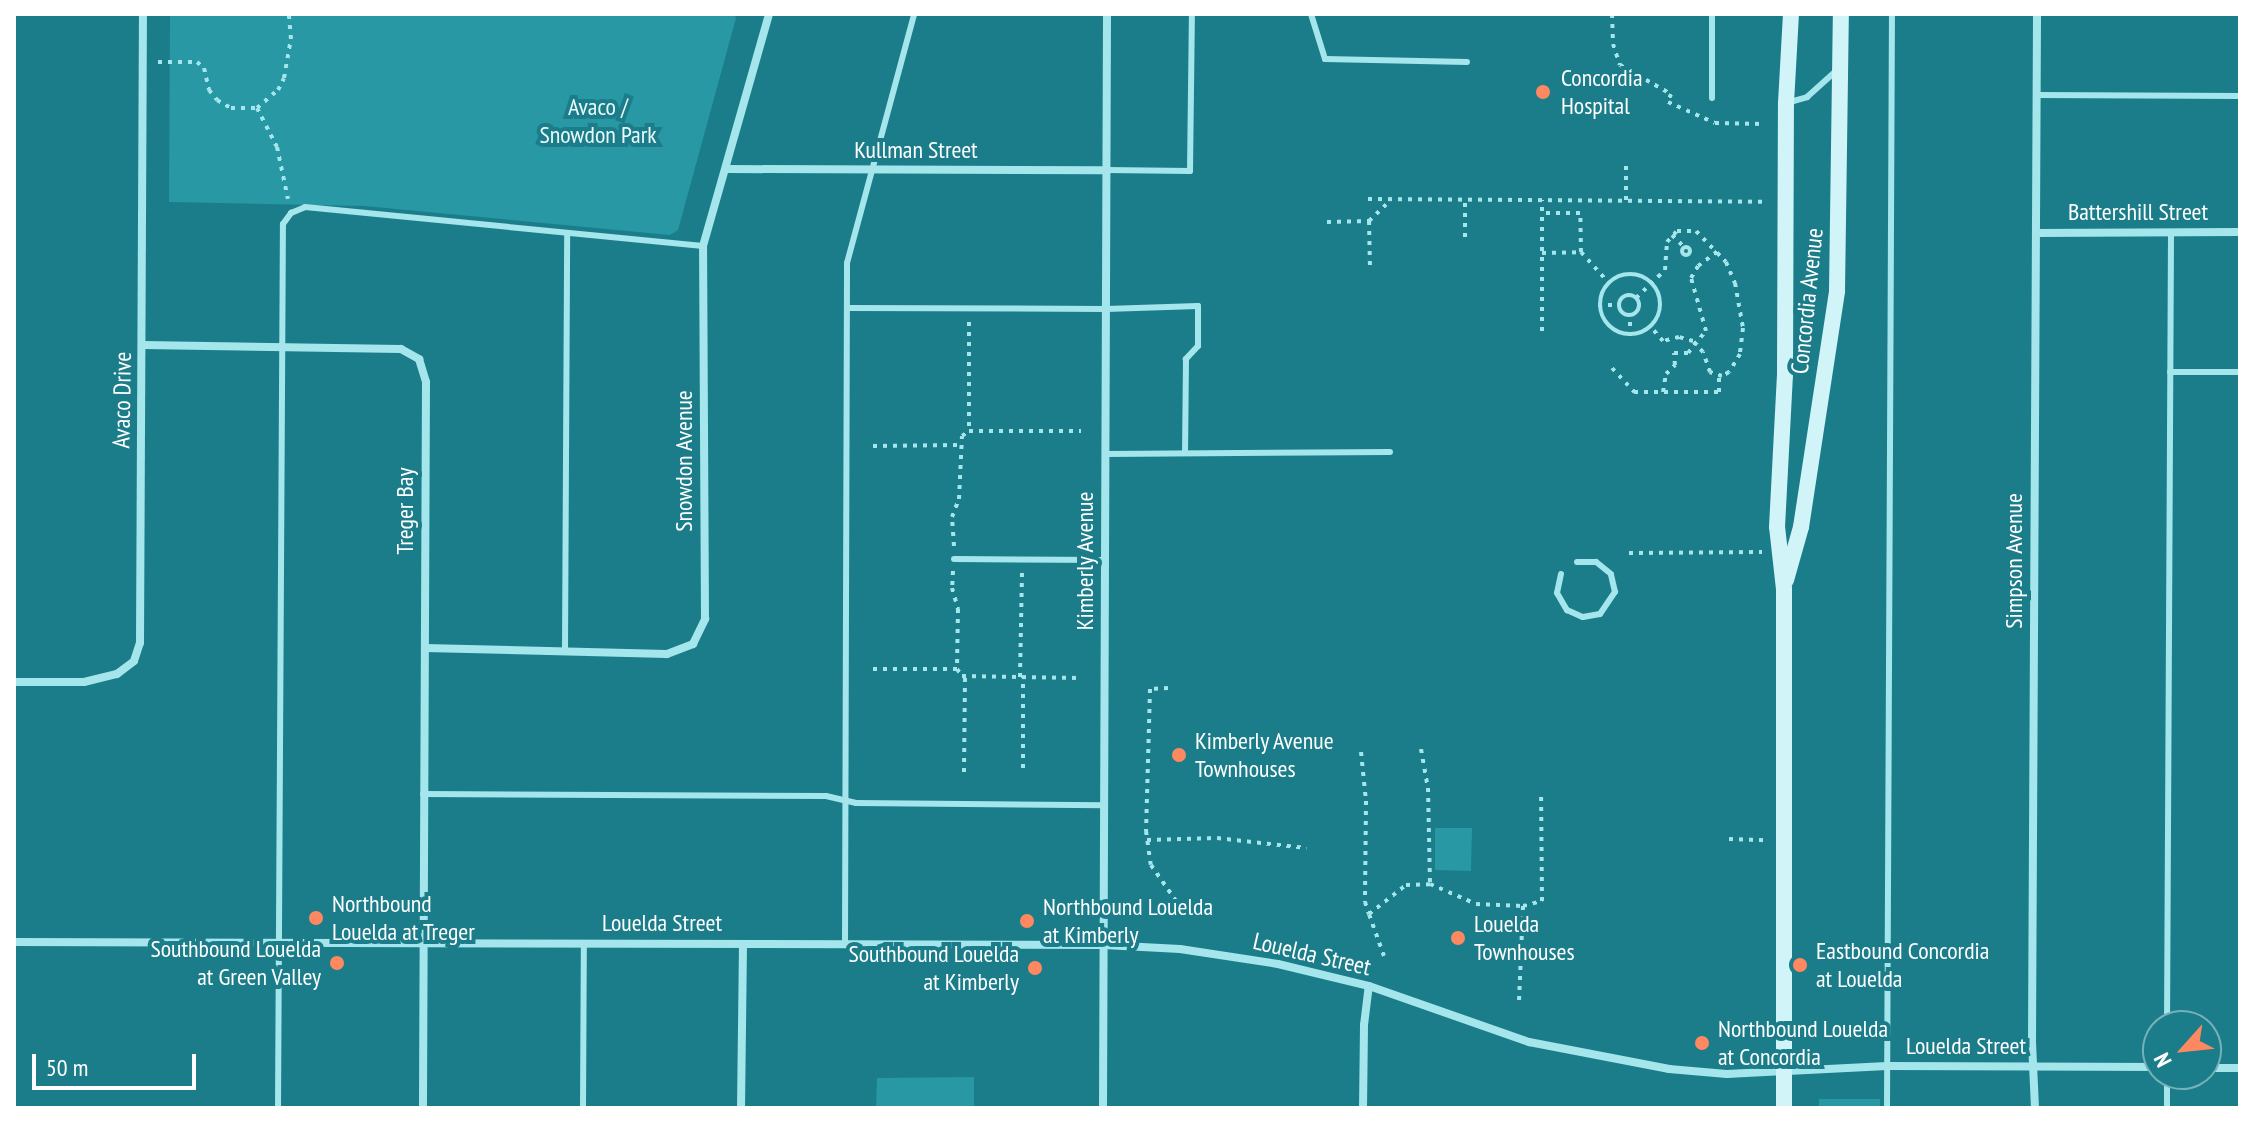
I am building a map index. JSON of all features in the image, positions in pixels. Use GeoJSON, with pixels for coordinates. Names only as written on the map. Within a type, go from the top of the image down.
{"type":"FeatureCollection","features":[{"type":"Feature","properties":{"kind":"main road","name":"Concordia Avenue"},"geometry":{"type":"LineString","coordinates":[[1784,1108],[1784,589],[1777,527],[1785,375],[1786,103],[1791,14]]}},
{"type":"Feature","properties":{"kind":"main road","name":"Concordia Avenue"},"geometry":{"type":"LineString","coordinates":[[1784,589],[1801,527],[1837,291],[1841,14]]}},
{"type":"Feature","properties":{"kind":"street","name":"Avaco Drive"},"geometry":{"type":"LineString","coordinates":[[14,682],[84,682],[117,674],[134,661],[140,643],[143,14]]}},
{"type":"Feature","properties":{"kind":"street","name":"Snowdon Avenue"},"geometry":{"type":"LineString","coordinates":[[425,648],[667,654],[693,644],[705,619],[703,246],[769,14]]}},
{"type":"Feature","properties":{"kind":"street","name":"Kimberly Avenue"},"geometry":{"type":"LineString","coordinates":[[1103,1108],[1107,14]]}},
{"type":"Feature","properties":{"kind":"street","name":"Simpson Avenue"},"geometry":{"type":"LineString","coordinates":[[2035,1108],[2037,14]]}},
{"type":"Feature","properties":{"kind":"street","name":"Kullman Street"},"geometry":{"type":"LineString","coordinates":[[727,169],[1106,170]]}},
{"type":"Feature","properties":{"kind":"street","name":"Battershill Street"},"geometry":{"type":"LineString","coordinates":[[2036,233],[2240,232]]}},
{"type":"Feature","properties":{"kind":"street","name":"Treger Bay"},"geometry":{"type":"LineString","coordinates":[[143,345],[401,349],[419,359],[426,382],[423,1108]]}},
{"type":"Feature","properties":{"kind":"street","name":"Louelda Street"},"geometry":{"type":"LineString","coordinates":[[14,942],[1104,945],[1180,949],[1249,959],[1369,986],[1529,1042],[1607,1059],[1727,1074],[1887,1066],[2142,1067]]}},
{"type":"Feature","properties":{"kind":"street"},"geometry":{"type":"LineString","coordinates":[[741,1108],[743,944]]}},
{"type":"Feature","properties":{"kind":"street"},"geometry":{"type":"LineString","coordinates":[[1363,1108],[1364,1025],[1369,986]]}},
{"type":"Feature","properties":{"kind":"lane"},"geometry":{"type":"LineString","coordinates":[[845,945],[843,800],[847,263],[914,14]]}},
{"type":"Feature","properties":{"kind":"lane"},"geometry":{"type":"LineString","coordinates":[[1106,170],[1190,171],[1192,14]]}},
{"type":"Feature","properties":{"kind":"lane"},"geometry":{"type":"LineString","coordinates":[[1311,14],[1325,59],[1467,62]]}},
{"type":"Feature","properties":{"kind":"lane"},"geometry":{"type":"LineString","coordinates":[[1712,14],[1712,98]]}},
{"type":"Feature","properties":{"kind":"lane"},"geometry":{"type":"LineString","coordinates":[[1887,1108],[1892,14]]}},
{"type":"Feature","properties":{"kind":"lane"},"geometry":{"type":"LineString","coordinates":[[1786,103],[1807,97],[1840,66]]}},
{"type":"Feature","properties":{"kind":"lane"},"geometry":{"type":"LineString","coordinates":[[2037,95],[2240,96]]}},
{"type":"Feature","properties":{"kind":"lane"},"geometry":{"type":"LineString","coordinates":[[278,1108],[282,231],[291,213],[305,207],[703,246]]}},
{"type":"Feature","properties":{"kind":"lane"},"geometry":{"type":"LineString","coordinates":[[2167,1010],[2171,232]]}},
{"type":"Feature","properties":{"kind":"lane"},"geometry":{"type":"LineString","coordinates":[[565,650],[567,233]]}},
{"type":"Feature","properties":{"kind":"lane"},"geometry":{"type":"LineString","coordinates":[[847,308],[1106,309],[1198,306],[1198,346],[1186,359],[1185,453]]}},
{"type":"Feature","properties":{"kind":"lane"},"geometry":{"type":"LineString","coordinates":[[2170,372],[2240,372]]}},
{"type":"Feature","properties":{"kind":"lane"},"geometry":{"type":"LineString","coordinates":[[1106,454],[1390,452]]}},
{"type":"Feature","properties":{"kind":"lane"},"geometry":{"type":"LineString","coordinates":[[954,559],[1105,560]]}},
{"type":"Feature","properties":{"kind":"lane"},"geometry":{"type":"LineString","coordinates":[[1561,574],[1557,593],[1567,610],[1591,617],[1607,608],[1615,592],[1611,574],[1596,562],[1577,562]]}},
{"type":"Feature","properties":{"kind":"lane"},"geometry":{"type":"LineString","coordinates":[[423,794],[826,796],[843,800],[1104,805]]}},
{"type":"Feature","properties":{"kind":"lane"},"geometry":{"type":"LineString","coordinates":[[583,1108],[584,943]]}},
{"type":"Feature","properties":{"kind":"path"},"geometry":{"type":"LineString","coordinates":[[143,61],[197,62],[204,68],[209,90],[217,100],[231,108],[257,108],[278,90],[284,78],[291,39],[289,14]]}},
{"type":"Feature","properties":{"kind":"path"},"geometry":{"type":"LineString","coordinates":[[1612,14],[1613,44],[1620,65],[1671,94],[1668,102],[1715,123],[1764,124]]}},
{"type":"Feature","properties":{"kind":"path"},"geometry":{"type":"LineString","coordinates":[[257,108],[280,156],[291,213]]}},
{"type":"Feature","properties":{"kind":"path"},"geometry":{"type":"LineString","coordinates":[[1626,162],[1626,201]]}},
{"type":"Feature","properties":{"kind":"path"},"geometry":{"type":"LineString","coordinates":[[1368,199],[1764,202]]}},
{"type":"Feature","properties":{"kind":"path"},"geometry":{"type":"LineString","coordinates":[[1327,222],[1369,221],[1391,200]]}},
{"type":"Feature","properties":{"kind":"path"},"geometry":{"type":"LineString","coordinates":[[1465,200],[1465,237]]}},
{"type":"Feature","properties":{"kind":"path"},"geometry":{"type":"LineString","coordinates":[[1542,200],[1542,331]]}},
{"type":"Feature","properties":{"kind":"path"},"geometry":{"type":"LineString","coordinates":[[1542,213],[1580,213],[1581,252],[1608,282]]}},
{"type":"Feature","properties":{"kind":"path"},"geometry":{"type":"LineString","coordinates":[[1369,221],[1370,270]]}},
{"type":"Feature","properties":{"kind":"path"},"geometry":{"type":"LineString","coordinates":[[1636,298],[1665,270],[1665,247],[1677,231],[1696,231],[1718,251],[1735,283],[1743,328],[1735,365],[1719,375]]}},
{"type":"Feature","properties":{"kind":"path"},"geometry":{"type":"LineString","coordinates":[[1672,235],[1684,247]]}},
{"type":"Feature","properties":{"kind":"path"},"geometry":{"type":"LineString","coordinates":[[1663,392],[1666,374],[1675,365],[1674,353],[1688,353],[1707,324],[1693,293],[1691,278],[1698,266],[1718,251]]}},
{"type":"Feature","properties":{"kind":"path"},"geometry":{"type":"LineString","coordinates":[[1542,253],[1581,252]]}},
{"type":"Feature","properties":{"kind":"path"},"geometry":{"type":"LineString","coordinates":[[1632,274],[1651,284],[1660,309],[1651,327],[1626,336],[1598,305],[1608,282],[1632,274]]}},
{"type":"Feature","properties":{"kind":"path"},"geometry":{"type":"LineString","coordinates":[[1619,305],[1626,295],[1636,298]]}},
{"type":"Feature","properties":{"kind":"path"},"geometry":{"type":"LineString","coordinates":[[1630,315],[1638,309],[1636,298]]}},
{"type":"Feature","properties":{"kind":"path"},"geometry":{"type":"LineString","coordinates":[[1598,305],[1619,305]]}},
{"type":"Feature","properties":{"kind":"path"},"geometry":{"type":"LineString","coordinates":[[1619,305],[1624,313],[1630,315]]}},
{"type":"Feature","properties":{"kind":"path"},"geometry":{"type":"LineString","coordinates":[[969,309],[969,431]]}},
{"type":"Feature","properties":{"kind":"path"},"geometry":{"type":"LineString","coordinates":[[1630,315],[1630,336]]}},
{"type":"Feature","properties":{"kind":"path"},"geometry":{"type":"LineString","coordinates":[[1651,327],[1663,341],[1685,337],[1696,344],[1710,372],[1719,375]]}},
{"type":"Feature","properties":{"kind":"path"},"geometry":{"type":"LineString","coordinates":[[1612,368],[1634,392],[1719,392],[1719,375]]}},
{"type":"Feature","properties":{"kind":"path"},"geometry":{"type":"LineString","coordinates":[[873,446],[959,445]]}},
{"type":"Feature","properties":{"kind":"path"},"geometry":{"type":"LineString","coordinates":[[1629,553],[1762,552]]}},
{"type":"Feature","properties":{"kind":"path"},"geometry":{"type":"LineString","coordinates":[[1022,560],[1023,768]]}},
{"type":"Feature","properties":{"kind":"path"},"geometry":{"type":"LineString","coordinates":[[873,669],[957,669]]}},
{"type":"Feature","properties":{"kind":"path"},"geometry":{"type":"LineString","coordinates":[[964,772],[965,678]]}},
{"type":"Feature","properties":{"kind":"path"},"geometry":{"type":"LineString","coordinates":[[1168,688],[1150,689],[1147,840],[1151,865],[1188,918]]}},
{"type":"Feature","properties":{"kind":"path"},"geometry":{"type":"LineString","coordinates":[[1421,749],[1428,788],[1430,884]]}},
{"type":"Feature","properties":{"kind":"path"},"geometry":{"type":"LineString","coordinates":[[1361,752],[1366,801],[1365,902],[1384,956]]}},
{"type":"Feature","properties":{"kind":"path"},"geometry":{"type":"LineString","coordinates":[[1369,914],[1406,885],[1430,884],[1476,904],[1523,906],[1542,901],[1541,792]]}},
{"type":"Feature","properties":{"kind":"path"},"geometry":{"type":"LineString","coordinates":[[1147,840],[1217,838],[1306,848]]}},
{"type":"Feature","properties":{"kind":"path"},"geometry":{"type":"LineString","coordinates":[[1729,839],[1784,840]]}},
{"type":"Feature","properties":{"kind":"path"},"geometry":{"type":"LineString","coordinates":[[1519,1002],[1523,906]]}},
{"type":"Feature","properties":{"kind":"green space","name":"Avaco / Snowdon Park"},"geometry":{"type":"Polygon","coordinates":[[[170,14],[734,14],[736,18],[678,230],[670,235],[364,206],[169,202],[170,14]]]}},
{"type":"Feature","properties":{"kind":"green space"},"geometry":{"type":"Polygon","coordinates":[[[1435,828],[1472,828],[1471,871],[1435,870],[1435,828]]]}},
{"type":"Feature","properties":{"kind":"green space"},"geometry":{"type":"Polygon","coordinates":[[[974,1077],[974,1108],[876,1108],[877,1078],[974,1077]]]}},
{"type":"Feature","properties":{"kind":"green space"},"geometry":{"type":"Polygon","coordinates":[[[1819,1099],[1880,1099],[1880,1108],[1819,1108],[1819,1099]]]}},
{"type":"Feature","properties":{"kind":"place","name":"Concordia Hospital"},"geometry":{"type":"Point","coordinates":[1543,92]}},
{"type":"Feature","properties":{"kind":"place","name":"Kimberly Avenue Townhouses"},"geometry":{"type":"Point","coordinates":[1179,755]}},
{"type":"Feature","properties":{"kind":"place","name":"Northbound Louelda at Treger"},"geometry":{"type":"Point","coordinates":[316,918]}},
{"type":"Feature","properties":{"kind":"place","name":"Northbound Louelda at Kimberly"},"geometry":{"type":"Point","coordinates":[1027,921]}},
{"type":"Feature","properties":{"kind":"place","name":"Louelda Townhouses"},"geometry":{"type":"Point","coordinates":[1458,938]}},
{"type":"Feature","properties":{"kind":"place","name":"Southbound Louelda at Green Valley"},"geometry":{"type":"Point","coordinates":[337,963]}},
{"type":"Feature","properties":{"kind":"place","name":"Eastbound Concordia at Louelda"},"geometry":{"type":"Point","coordinates":[1800,965]}},
{"type":"Feature","properties":{"kind":"place","name":"Southbound Louelda at Kimberly"},"geometry":{"type":"Point","coordinates":[1035,968]}},
{"type":"Feature","properties":{"kind":"place","name":"Northbound Louelda at Concordia"},"geometry":{"type":"Point","coordinates":[1702,1043]}}]}
